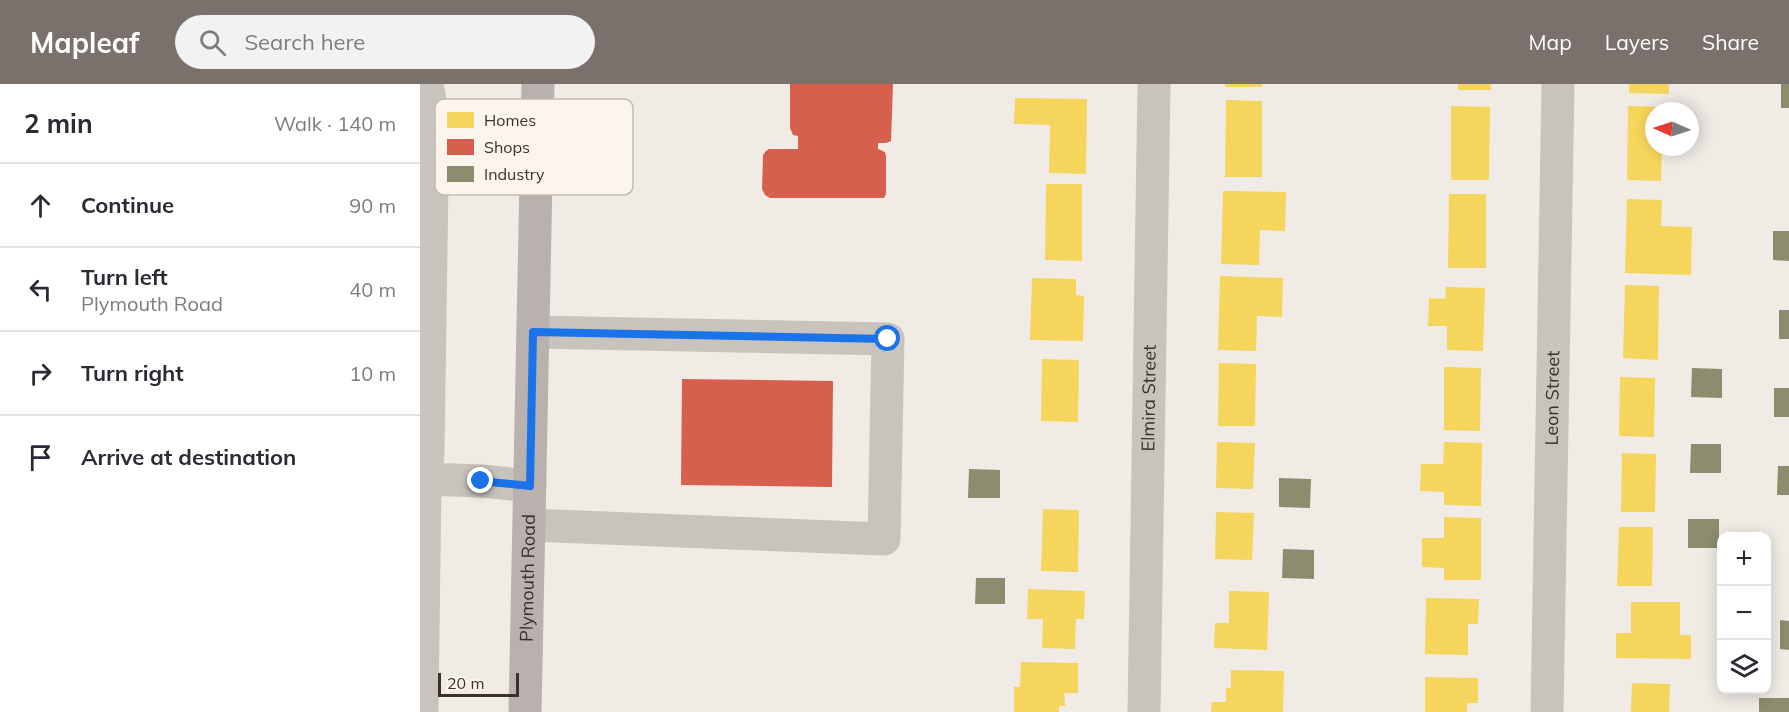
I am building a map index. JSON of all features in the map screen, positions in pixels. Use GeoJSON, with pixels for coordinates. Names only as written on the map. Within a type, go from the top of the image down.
{"type":"FeatureCollection","features":[{"type":"Feature","properties":{"kind":"main road","name":"Plymouth Road"},"geometry":{"type":"LineString","coordinates":[[538,84],[538,99]]}},
{"type":"Feature","properties":{"kind":"main road","name":"Plymouth Road"},"geometry":{"type":"LineString","coordinates":[[525,712],[536,195]]}},
{"type":"Feature","properties":{"kind":"street"},"geometry":{"type":"LineString","coordinates":[[422,712],[434,116],[427,84]]}},
{"type":"Feature","properties":{"kind":"street","name":"Elmira Street"},"geometry":{"type":"LineString","coordinates":[[1144,712],[1154,84]]}},
{"type":"Feature","properties":{"kind":"street","name":"Leon Street"},"geometry":{"type":"LineString","coordinates":[[1547,712],[1558,84]]}},
{"type":"Feature","properties":{"kind":"street"},"geometry":{"type":"LineString","coordinates":[[529,525],[884,539],[888,339],[533,332]]}},
{"type":"Feature","properties":{"kind":"street"},"geometry":{"type":"LineString","coordinates":[[425,479],[530,486]]}},
{"type":"Feature","properties":{"kind":"building: Homes"},"geometry":{"type":"Polygon","coordinates":[[[1225,84],[1262,84],[1262,87],[1225,87],[1225,84]]]}},
{"type":"Feature","properties":{"kind":"building: Homes"},"geometry":{"type":"Polygon","coordinates":[[[1458,84],[1491,84],[1491,90],[1458,90],[1458,84]]]}},
{"type":"Feature","properties":{"kind":"building: Homes"},"geometry":{"type":"Polygon","coordinates":[[[1629,84],[1669,84],[1669,94],[1629,93],[1629,84]]]}},
{"type":"Feature","properties":{"kind":"building: Homes"},"geometry":{"type":"Polygon","coordinates":[[[1015,98],[1087,99],[1086,174],[1049,173],[1050,125],[1014,124],[1015,98]]]}},
{"type":"Feature","properties":{"kind":"building: Homes"},"geometry":{"type":"Polygon","coordinates":[[[1226,100],[1262,101],[1262,177],[1225,177],[1226,100]]]}},
{"type":"Feature","properties":{"kind":"building: Homes"},"geometry":{"type":"Polygon","coordinates":[[[1451,106],[1490,107],[1489,180],[1451,180],[1451,106]]]}},
{"type":"Feature","properties":{"kind":"building: Homes"},"geometry":{"type":"Polygon","coordinates":[[[1628,106],[1645,106],[1645,156],[1662,156],[1661,181],[1627,180],[1628,106]]]}},
{"type":"Feature","properties":{"kind":"building: Homes"},"geometry":{"type":"Polygon","coordinates":[[[1046,184],[1082,184],[1082,261],[1045,260],[1046,184]]]}},
{"type":"Feature","properties":{"kind":"building: Homes"},"geometry":{"type":"Polygon","coordinates":[[[1223,191],[1286,192],[1285,231],[1260,230],[1259,265],[1221,264],[1223,191]]]}},
{"type":"Feature","properties":{"kind":"building: Homes"},"geometry":{"type":"Polygon","coordinates":[[[1449,194],[1486,194],[1486,268],[1448,268],[1449,194]]]}},
{"type":"Feature","properties":{"kind":"building: Homes"},"geometry":{"type":"Polygon","coordinates":[[[1627,199],[1662,200],[1661,226],[1692,227],[1691,275],[1625,273],[1627,199]]]}},
{"type":"Feature","properties":{"kind":"building: Homes"},"geometry":{"type":"Polygon","coordinates":[[[1220,276],[1283,278],[1282,317],[1257,316],[1256,351],[1218,350],[1220,276]]]}},
{"type":"Feature","properties":{"kind":"building: Homes"},"geometry":{"type":"Polygon","coordinates":[[[1032,278],[1076,279],[1076,295],[1084,296],[1083,341],[1030,340],[1032,278]]]}},
{"type":"Feature","properties":{"kind":"building: Homes"},"geometry":{"type":"Polygon","coordinates":[[[1625,285],[1659,286],[1658,360],[1623,358],[1625,285]]]}},
{"type":"Feature","properties":{"kind":"building: Homes"},"geometry":{"type":"Polygon","coordinates":[[[1446,287],[1485,288],[1483,351],[1447,350],[1447,326],[1428,326],[1429,298],[1445,299],[1446,287]]]}},
{"type":"Feature","properties":{"kind":"building: Homes"},"geometry":{"type":"Polygon","coordinates":[[[1042,359],[1079,360],[1078,422],[1041,421],[1042,359]]]}},
{"type":"Feature","properties":{"kind":"building: Homes"},"geometry":{"type":"Polygon","coordinates":[[[1219,363],[1256,364],[1255,426],[1218,426],[1219,363]]]}},
{"type":"Feature","properties":{"kind":"building: Homes"},"geometry":{"type":"Polygon","coordinates":[[[1444,367],[1481,368],[1480,431],[1444,430],[1444,367]]]}},
{"type":"Feature","properties":{"kind":"building: Homes"},"geometry":{"type":"Polygon","coordinates":[[[1620,377],[1655,378],[1654,437],[1619,436],[1620,377]]]}},
{"type":"Feature","properties":{"kind":"building: Homes"},"geometry":{"type":"Polygon","coordinates":[[[1217,442],[1255,443],[1253,489],[1216,488],[1217,442]]]}},
{"type":"Feature","properties":{"kind":"building: Homes"},"geometry":{"type":"Polygon","coordinates":[[[1444,442],[1482,443],[1481,506],[1444,505],[1444,492],[1420,491],[1421,464],[1443,464],[1444,442]]]}},
{"type":"Feature","properties":{"kind":"building: Homes"},"geometry":{"type":"Polygon","coordinates":[[[1622,453],[1656,454],[1655,512],[1621,512],[1622,453]]]}},
{"type":"Feature","properties":{"kind":"building: Homes"},"geometry":{"type":"Polygon","coordinates":[[[1043,509],[1079,510],[1078,572],[1041,571],[1043,509]]]}},
{"type":"Feature","properties":{"kind":"building: Homes"},"geometry":{"type":"Polygon","coordinates":[[[1216,512],[1254,513],[1252,560],[1215,559],[1216,512]]]}},
{"type":"Feature","properties":{"kind":"building: Homes"},"geometry":{"type":"Polygon","coordinates":[[[1444,517],[1481,518],[1481,580],[1444,580],[1444,568],[1422,567],[1422,538],[1444,538],[1444,517]]]}},
{"type":"Feature","properties":{"kind":"building: Homes"},"geometry":{"type":"Polygon","coordinates":[[[1619,527],[1653,527],[1652,586],[1617,586],[1619,527]]]}},
{"type":"Feature","properties":{"kind":"building: Homes"},"geometry":{"type":"Polygon","coordinates":[[[1028,589],[1085,591],[1084,619],[1076,619],[1075,649],[1042,648],[1043,619],[1027,619],[1028,589]]]}},
{"type":"Feature","properties":{"kind":"building: Homes"},"geometry":{"type":"Polygon","coordinates":[[[1229,591],[1269,592],[1267,650],[1214,648],[1215,623],[1229,623],[1229,591]]]}},
{"type":"Feature","properties":{"kind":"building: Homes"},"geometry":{"type":"Polygon","coordinates":[[[1426,598],[1479,599],[1478,624],[1468,624],[1468,655],[1425,654],[1426,598]]]}},
{"type":"Feature","properties":{"kind":"building: Homes"},"geometry":{"type":"Polygon","coordinates":[[[1631,602],[1680,602],[1680,635],[1691,635],[1691,659],[1616,658],[1616,633],[1631,633],[1631,602]]]}},
{"type":"Feature","properties":{"kind":"building: Homes"},"geometry":{"type":"Polygon","coordinates":[[[1021,662],[1078,663],[1078,693],[1064,693],[1065,706],[1059,706],[1059,712],[1014,712],[1014,687],[1020,687],[1021,662]]]}},
{"type":"Feature","properties":{"kind":"building: Homes"},"geometry":{"type":"Polygon","coordinates":[[[1231,670],[1284,671],[1283,712],[1211,712],[1212,702],[1226,702],[1226,688],[1231,688],[1231,670]]]}},
{"type":"Feature","properties":{"kind":"building: Homes"},"geometry":{"type":"Polygon","coordinates":[[[1425,677],[1478,678],[1478,703],[1467,703],[1467,712],[1425,712],[1425,677]]]}},
{"type":"Feature","properties":{"kind":"building: Homes"},"geometry":{"type":"Polygon","coordinates":[[[1632,683],[1670,684],[1669,712],[1631,712],[1632,683]]]}},
{"type":"Feature","properties":{"kind":"building: Shops"},"geometry":{"type":"Polygon","coordinates":[[[790,84],[893,84],[891,141],[878,143],[878,149],[885,152],[886,156],[886,194],[884,198],[770,198],[765,195],[762,189],[763,155],[769,149],[798,149],[798,136],[793,135],[790,128],[790,84]]]}},
{"type":"Feature","properties":{"kind":"building: Shops"},"geometry":{"type":"Polygon","coordinates":[[[682,379],[833,381],[832,487],[681,485],[682,379]]]}},
{"type":"Feature","properties":{"kind":"building: Industry"},"geometry":{"type":"Polygon","coordinates":[[[1781,84],[1789,84],[1789,108],[1781,108],[1781,84]]]}},
{"type":"Feature","properties":{"kind":"building: Industry"},"geometry":{"type":"Polygon","coordinates":[[[1773,231],[1789,231],[1789,261],[1773,260],[1773,231]]]}},
{"type":"Feature","properties":{"kind":"building: Industry"},"geometry":{"type":"Polygon","coordinates":[[[1779,310],[1789,310],[1789,339],[1779,339],[1779,310]]]}},
{"type":"Feature","properties":{"kind":"building: Industry"},"geometry":{"type":"Polygon","coordinates":[[[1692,368],[1722,369],[1722,398],[1691,397],[1692,368]]]}},
{"type":"Feature","properties":{"kind":"building: Industry"},"geometry":{"type":"Polygon","coordinates":[[[1774,388],[1789,388],[1789,417],[1774,417],[1774,388]]]}},
{"type":"Feature","properties":{"kind":"building: Industry"},"geometry":{"type":"Polygon","coordinates":[[[1691,444],[1721,444],[1721,473],[1690,473],[1691,444]]]}},
{"type":"Feature","properties":{"kind":"building: Industry"},"geometry":{"type":"Polygon","coordinates":[[[1778,466],[1789,466],[1789,495],[1777,495],[1778,466]]]}},
{"type":"Feature","properties":{"kind":"building: Industry"},"geometry":{"type":"Polygon","coordinates":[[[969,469],[1000,470],[1000,498],[968,498],[969,469]]]}},
{"type":"Feature","properties":{"kind":"building: Industry"},"geometry":{"type":"Polygon","coordinates":[[[1279,478],[1311,479],[1310,508],[1279,507],[1279,478]]]}},
{"type":"Feature","properties":{"kind":"building: Industry"},"geometry":{"type":"Polygon","coordinates":[[[1688,519],[1719,519],[1717,548],[1688,548],[1688,519]]]}},
{"type":"Feature","properties":{"kind":"building: Industry"},"geometry":{"type":"Polygon","coordinates":[[[1283,549],[1314,550],[1314,579],[1282,578],[1283,549]]]}},
{"type":"Feature","properties":{"kind":"building: Industry"},"geometry":{"type":"Polygon","coordinates":[[[976,578],[1005,578],[1005,604],[975,604],[976,578]]]}},
{"type":"Feature","properties":{"kind":"building: Industry"},"geometry":{"type":"Polygon","coordinates":[[[1780,620],[1789,621],[1789,650],[1780,649],[1780,620]]]}},
{"type":"Feature","properties":{"kind":"building: Industry"},"geometry":{"type":"Polygon","coordinates":[[[1759,698],[1789,698],[1789,712],[1759,712],[1759,698]]]}},
{"type":"Feature","properties":{"kind":"route"},"geometry":{"type":"LineString","coordinates":[[481,481],[530,486],[533,332],[888,339]]}}]}
